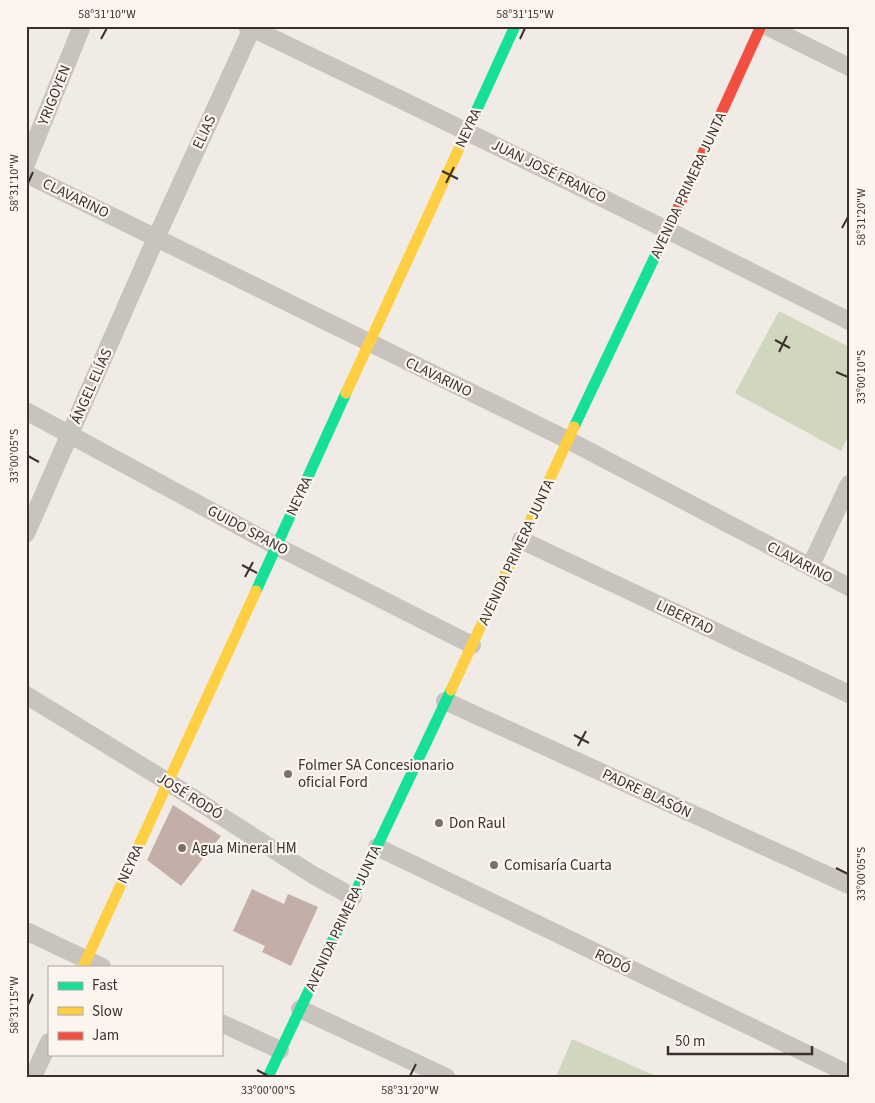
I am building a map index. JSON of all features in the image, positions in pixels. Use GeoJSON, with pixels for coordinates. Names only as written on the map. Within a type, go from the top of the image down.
{"type":"FeatureCollection","features":[{"type":"Feature","properties":{"kind":"main road","name":"NEYRA"},"geometry":{"type":"LineString","coordinates":[[91,964],[168,782],[515,26]]}},
{"type":"Feature","properties":{"kind":"main road","name":"AVENIDA PRIMERA JUNTA"},"geometry":{"type":"LineString","coordinates":[[268,1077],[668,229],[761,26]]}},
{"type":"Feature","properties":{"kind":"street","name":"YRIGOYEN"},"geometry":{"type":"LineString","coordinates":[[26,164],[82,26]]}},
{"type":"Feature","properties":{"kind":"street"},"geometry":{"type":"LineString","coordinates":[[766,26],[849,67]]}},
{"type":"Feature","properties":{"kind":"street","name":"JUAN JOSÉ FRANCO"},"geometry":{"type":"LineString","coordinates":[[250,27],[467,130],[849,321]]}},
{"type":"Feature","properties":{"kind":"street","name":"ELIAS"},"geometry":{"type":"LineString","coordinates":[[156,238],[250,27]]}},
{"type":"Feature","properties":{"kind":"street","name":"CLAVARINO"},"geometry":{"type":"LineString","coordinates":[[26,174],[568,440],[849,587]]}},
{"type":"Feature","properties":{"kind":"street","name":"ÁNGEL ELÍAS"},"geometry":{"type":"LineString","coordinates":[[26,534],[156,238]]}},
{"type":"Feature","properties":{"kind":"street","name":"GUIDO SPANO"},"geometry":{"type":"LineString","coordinates":[[26,411],[276,546],[472,645]]}},
{"type":"Feature","properties":{"kind":"street"},"geometry":{"type":"LineString","coordinates":[[810,567],[849,484]]}},
{"type":"Feature","properties":{"kind":"street","name":"LIBERTAD"},"geometry":{"type":"LineString","coordinates":[[521,540],[849,694]]}},
{"type":"Feature","properties":{"kind":"street","name":"JOSÉ RODÓ"},"geometry":{"type":"LineString","coordinates":[[26,695],[168,782],[313,875],[353,897]]}},
{"type":"Feature","properties":{"kind":"street","name":"PADRE BLASÓN"},"geometry":{"type":"LineString","coordinates":[[446,701],[849,885]]}},
{"type":"Feature","properties":{"kind":"street","name":"RODÓ"},"geometry":{"type":"LineString","coordinates":[[377,847],[849,1074]]}},
{"type":"Feature","properties":{"kind":"street"},"geometry":{"type":"LineString","coordinates":[[26,931],[91,964]]}},
{"type":"Feature","properties":{"kind":"street"},"geometry":{"type":"LineString","coordinates":[[300,1009],[446,1077]]}},
{"type":"Feature","properties":{"kind":"street"},"geometry":{"type":"LineString","coordinates":[[222,1023],[280,1050]]}},
{"type":"Feature","properties":{"kind":"street"},"geometry":{"type":"LineString","coordinates":[[33,1077],[48,1044]]}},
{"type":"Feature","properties":{"kind":"green space"},"geometry":{"type":"Polygon","coordinates":[[[779,311],[849,347],[849,434],[841,451],[735,393],[779,311]]]}},
{"type":"Feature","properties":{"kind":"green space"},"geometry":{"type":"Polygon","coordinates":[[[572,1039],[658,1077],[556,1077],[572,1039]]]}},
{"type":"Feature","properties":{"kind":"building","name":"Agua Mineral HM"},"geometry":{"type":"Polygon","coordinates":[[[173,805],[221,836],[181,886],[147,860],[173,805]]]}},
{"type":"Feature","properties":{"kind":"building"},"geometry":{"type":"Polygon","coordinates":[[[252,889],[284,904],[288,894],[318,907],[291,966],[262,952],[265,946],[233,931],[252,889]]]}},
{"type":"Feature","properties":{"kind":"traffic: fast"},"geometry":{"type":"LineString","coordinates":[[468,129],[515,26]]}},
{"type":"Feature","properties":{"kind":"traffic: fast"},"geometry":{"type":"LineString","coordinates":[[574,427],[677,210]]}},
{"type":"Feature","properties":{"kind":"traffic: fast"},"geometry":{"type":"LineString","coordinates":[[256,591],[346,393]]}},
{"type":"Feature","properties":{"kind":"traffic: fast"},"geometry":{"type":"LineString","coordinates":[[268,1077],[451,690]]}},
{"type":"Feature","properties":{"kind":"traffic: slow"},"geometry":{"type":"LineString","coordinates":[[346,393],[468,129]]}},
{"type":"Feature","properties":{"kind":"traffic: slow"},"geometry":{"type":"LineString","coordinates":[[451,690],[574,427]]}},
{"type":"Feature","properties":{"kind":"traffic: slow"},"geometry":{"type":"LineString","coordinates":[[83,966],[256,591]]}},
{"type":"Feature","properties":{"kind":"traffic: jam"},"geometry":{"type":"LineString","coordinates":[[677,210],[761,26]]}},
{"type":"Feature","properties":{"kind":"place","name":"Folmer SA Concesionario oficial Ford"},"geometry":{"type":"Point","coordinates":[288,774]}},
{"type":"Feature","properties":{"kind":"place","name":"Don Raul"},"geometry":{"type":"Point","coordinates":[439,823]}},
{"type":"Feature","properties":{"kind":"place","name":"Agua Mineral HM"},"geometry":{"type":"Point","coordinates":[182,848]}},
{"type":"Feature","properties":{"kind":"place","name":"Comisaría Cuarta"},"geometry":{"type":"Point","coordinates":[494,865]}}]}
